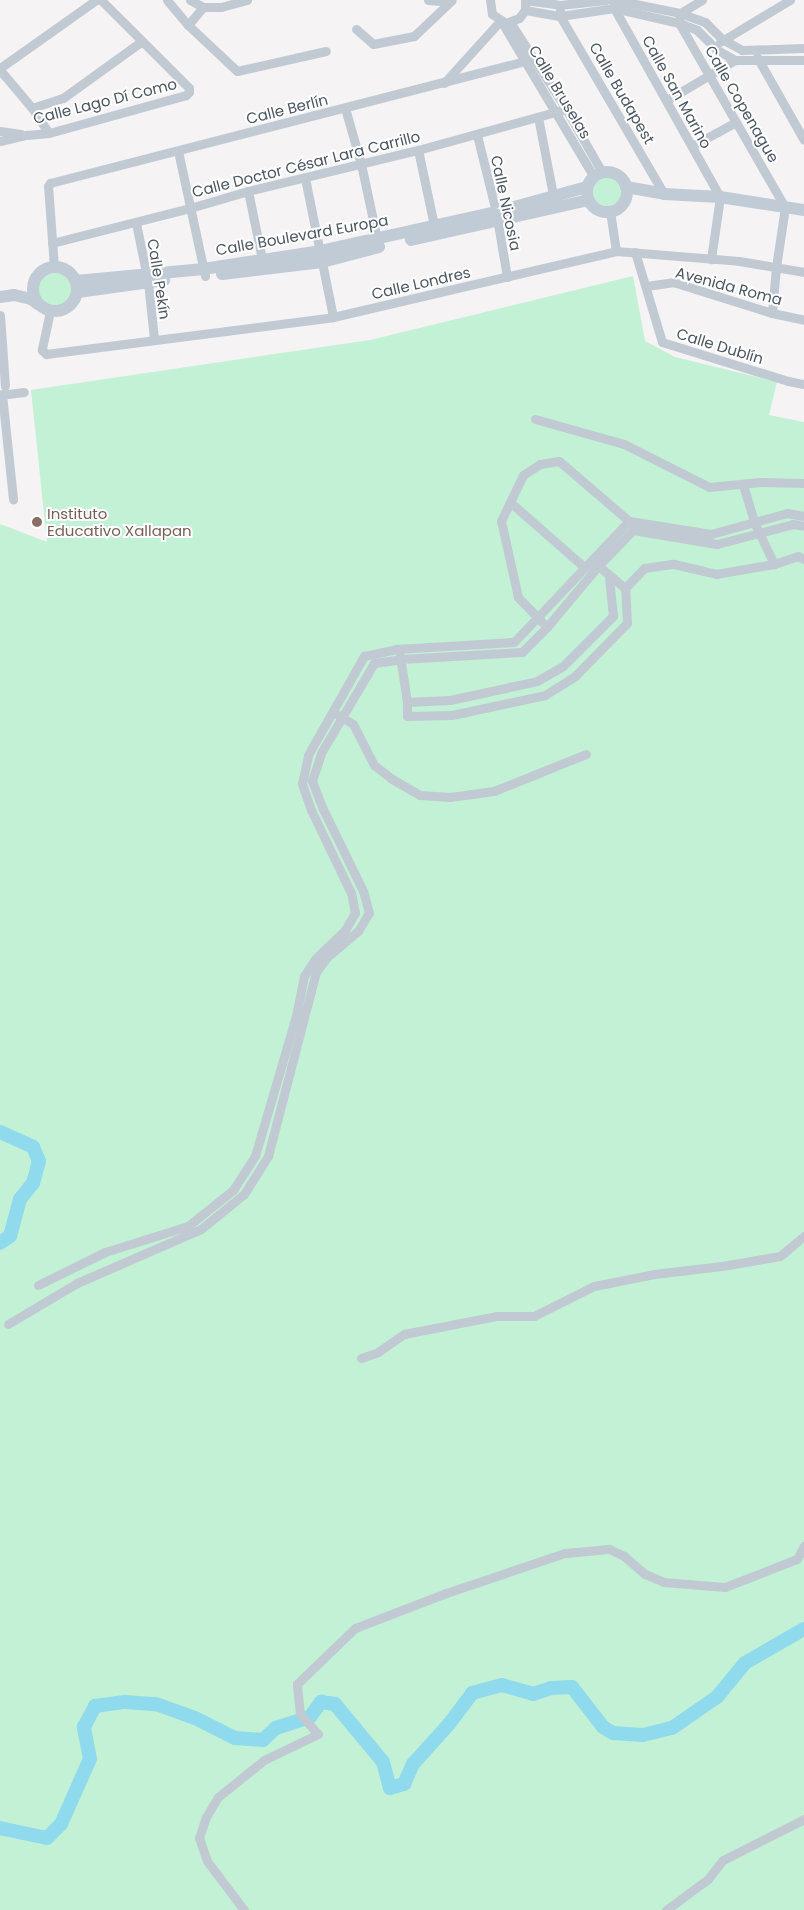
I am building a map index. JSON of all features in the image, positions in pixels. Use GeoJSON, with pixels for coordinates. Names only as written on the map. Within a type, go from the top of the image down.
{"type":"FeatureCollection","features":[{"type":"Feature","properties":{"kind":"main road"},"geometry":{"type":"LineString","coordinates":[[608,172],[620,176],[627,190],[622,205],[610,212],[597,209],[589,200],[594,179],[608,172]]}},
{"type":"Feature","properties":{"kind":"main road","name":"Calle Boulevard Europa"},"geometry":{"type":"LineString","coordinates":[[554,202],[594,179]]}},
{"type":"Feature","properties":{"kind":"main road"},"geometry":{"type":"LineString","coordinates":[[627,190],[720,197],[804,210]]}},
{"type":"Feature","properties":{"kind":"main road","name":"Calle Boulevard Europa"},"geometry":{"type":"LineString","coordinates":[[77,286],[115,283],[147,277],[204,272],[321,257],[554,202],[589,200]]}},
{"type":"Feature","properties":{"kind":"main road"},"geometry":{"type":"LineString","coordinates":[[14,295],[31,299],[38,304],[50,311],[65,309],[76,299],[77,286],[68,270],[54,267],[41,272],[34,284],[34,292],[38,304]]}},
{"type":"Feature","properties":{"kind":"main road"},"geometry":{"type":"LineString","coordinates":[[0,297],[14,295],[34,284]]}},
{"type":"Feature","properties":{"kind":"street"},"geometry":{"type":"LineString","coordinates":[[49,133],[32,108],[0,69],[96,0]]}},
{"type":"Feature","properties":{"kind":"street"},"geometry":{"type":"LineString","coordinates":[[32,108],[63,98],[142,41],[101,0]]}},
{"type":"Feature","properties":{"kind":"street"},"geometry":{"type":"LineString","coordinates":[[167,0],[188,25],[237,71],[326,51]]}},
{"type":"Feature","properties":{"kind":"street"},"geometry":{"type":"LineString","coordinates":[[190,0],[203,8],[221,7],[247,0]]}},
{"type":"Feature","properties":{"kind":"street"},"geometry":{"type":"LineString","coordinates":[[428,0],[450,1]]}},
{"type":"Feature","properties":{"kind":"street","name":"Calle Bruselas"},"geometry":{"type":"LineString","coordinates":[[490,0],[492,14],[504,22],[549,91],[566,110],[594,179]]}},
{"type":"Feature","properties":{"kind":"street"},"geometry":{"type":"LineString","coordinates":[[525,5],[560,5],[606,0]]}},
{"type":"Feature","properties":{"kind":"street"},"geometry":{"type":"LineString","coordinates":[[680,18],[702,0]]}},
{"type":"Feature","properties":{"kind":"street"},"geometry":{"type":"LineString","coordinates":[[715,48],[722,39],[790,0]]}},
{"type":"Feature","properties":{"kind":"street"},"geometry":{"type":"LineString","coordinates":[[356,29],[373,44],[414,36],[450,1]]}},
{"type":"Feature","properties":{"kind":"street"},"geometry":{"type":"LineString","coordinates":[[525,5],[560,16],[614,3],[705,22],[722,39],[742,50],[803,50]]}},
{"type":"Feature","properties":{"kind":"street","name":"Calle San Marino"},"geometry":{"type":"LineString","coordinates":[[614,3],[720,197]]}},
{"type":"Feature","properties":{"kind":"street"},"geometry":{"type":"LineString","coordinates":[[444,83],[504,22],[519,18],[525,5]]}},
{"type":"Feature","properties":{"kind":"street"},"geometry":{"type":"LineString","coordinates":[[560,5],[560,16]]}},
{"type":"Feature","properties":{"kind":"street"},"geometry":{"type":"LineString","coordinates":[[188,25],[203,8]]}},
{"type":"Feature","properties":{"kind":"street","name":"Calle Budapest"},"geometry":{"type":"LineString","coordinates":[[560,16],[664,194]]}},
{"type":"Feature","properties":{"kind":"street"},"geometry":{"type":"LineString","coordinates":[[680,18],[697,30],[715,48],[736,60]]}},
{"type":"Feature","properties":{"kind":"street","name":"Calle Copenague"},"geometry":{"type":"LineString","coordinates":[[680,18],[709,75],[785,207]]}},
{"type":"Feature","properties":{"kind":"street","name":"Calle Lago Dí Como"},"geometry":{"type":"LineString","coordinates":[[0,131],[27,134],[49,133],[186,95],[189,88],[142,41]]}},
{"type":"Feature","properties":{"kind":"street"},"geometry":{"type":"LineString","coordinates":[[753,50],[804,140]]}},
{"type":"Feature","properties":{"kind":"street"},"geometry":{"type":"LineString","coordinates":[[667,100],[736,60],[804,60]]}},
{"type":"Feature","properties":{"kind":"street","name":"Calle Berlín"},"geometry":{"type":"LineString","coordinates":[[52,243],[48,186],[50,183],[530,61]]}},
{"type":"Feature","properties":{"kind":"street","name":"Calle Bruselas"},"geometry":{"type":"LineString","coordinates":[[549,91],[556,112],[594,179]]}},
{"type":"Feature","properties":{"kind":"street"},"geometry":{"type":"LineString","coordinates":[[345,108],[361,164],[378,243]]}},
{"type":"Feature","properties":{"kind":"street","name":"Calle Doctor César Lara Carrillo"},"geometry":{"type":"LineString","coordinates":[[52,243],[190,208],[248,191],[476,135],[566,110]]}},
{"type":"Feature","properties":{"kind":"street"},"geometry":{"type":"LineString","coordinates":[[538,117],[554,202]]}},
{"type":"Feature","properties":{"kind":"street"},"geometry":{"type":"LineString","coordinates":[[692,146],[736,122]]}},
{"type":"Feature","properties":{"kind":"street","name":"Calle Lago Dí Como"},"geometry":{"type":"LineString","coordinates":[[0,142],[27,134]]}},
{"type":"Feature","properties":{"kind":"street","name":"Calle Nicosia"},"geometry":{"type":"LineString","coordinates":[[476,135],[497,216],[507,277]]}},
{"type":"Feature","properties":{"kind":"street"},"geometry":{"type":"LineString","coordinates":[[418,150],[435,230]]}},
{"type":"Feature","properties":{"kind":"street"},"geometry":{"type":"LineString","coordinates":[[178,151],[204,272]]}},
{"type":"Feature","properties":{"kind":"street"},"geometry":{"type":"LineString","coordinates":[[304,178],[334,317]]}},
{"type":"Feature","properties":{"kind":"street"},"geometry":{"type":"LineString","coordinates":[[248,191],[263,264]]}},
{"type":"Feature","properties":{"kind":"street"},"geometry":{"type":"LineString","coordinates":[[710,259],[720,197]]}},
{"type":"Feature","properties":{"kind":"street"},"geometry":{"type":"LineString","coordinates":[[772,313],[776,267],[785,207]]}},
{"type":"Feature","properties":{"kind":"street"},"geometry":{"type":"LineString","coordinates":[[610,212],[616,251]]}},
{"type":"Feature","properties":{"kind":"street","name":"Calle Pekín"},"geometry":{"type":"LineString","coordinates":[[136,222],[147,277],[154,339]]}},
{"type":"Feature","properties":{"kind":"street"},"geometry":{"type":"LineString","coordinates":[[52,243],[54,267]]}},
{"type":"Feature","properties":{"kind":"street","name":"Calle Londres"},"geometry":{"type":"LineString","coordinates":[[50,311],[43,352],[46,354],[334,317],[616,251],[710,259],[804,272]]}},
{"type":"Feature","properties":{"kind":"street","name":"Calle Dublín"},"geometry":{"type":"LineString","coordinates":[[635,252],[662,342],[788,381],[804,384]]}},
{"type":"Feature","properties":{"kind":"street","name":"Avenida Roma"},"geometry":{"type":"LineString","coordinates":[[646,286],[673,282],[772,313],[804,320]]}},
{"type":"Feature","properties":{"kind":"street"},"geometry":{"type":"LineString","coordinates":[[0,315],[3,392],[14,499]]}},
{"type":"Feature","properties":{"kind":"street"},"geometry":{"type":"LineString","coordinates":[[3,392],[24,392]]}},
{"type":"Feature","properties":{"kind":"street"},"geometry":{"type":"LineString","coordinates":[[535,419],[624,444],[709,487],[743,484],[804,483]]}},
{"type":"Feature","properties":{"kind":"street"},"geometry":{"type":"LineString","coordinates":[[547,627],[518,597],[501,520],[523,475],[540,464],[559,461],[629,522],[711,534],[787,513],[804,516]]}},
{"type":"Feature","properties":{"kind":"street"},"geometry":{"type":"LineString","coordinates":[[743,484],[754,522],[774,564]]}},
{"type":"Feature","properties":{"kind":"street"},"geometry":{"type":"LineString","coordinates":[[510,502],[625,588]]}},
{"type":"Feature","properties":{"kind":"street"},"geometry":{"type":"LineString","coordinates":[[38,1285],[105,1252],[188,1226],[233,1190],[255,1156],[296,1016],[304,976],[315,959],[345,930],[355,913],[351,893],[311,810],[302,784],[308,755],[364,656],[396,649],[514,642],[591,564],[629,522]]}},
{"type":"Feature","properties":{"kind":"street"},"geometry":{"type":"LineString","coordinates":[[8,1324],[77,1282],[201,1228],[244,1194],[268,1156],[316,972],[326,958],[358,932],[369,913],[363,891],[322,807],[312,781],[321,753],[374,663],[401,659],[522,652],[547,627],[591,564],[633,530],[717,544],[793,524],[804,526]]}},
{"type":"Feature","properties":{"kind":"street"},"geometry":{"type":"LineString","coordinates":[[396,649],[401,659],[408,702],[407,716],[452,715],[545,695],[575,676],[627,623],[625,588],[644,568],[674,564],[716,574],[774,564],[798,556],[804,558]]}},
{"type":"Feature","properties":{"kind":"street"},"geometry":{"type":"LineString","coordinates":[[408,702],[450,700],[537,681],[563,666],[613,616],[609,577]]}},
{"type":"Feature","properties":{"kind":"street"},"geometry":{"type":"LineString","coordinates":[[332,712],[353,724],[374,764],[392,779],[420,795],[450,797],[494,791],[586,754]]}},
{"type":"Feature","properties":{"kind":"street"},"geometry":{"type":"LineString","coordinates":[[362,1358],[378,1352],[404,1334],[497,1316],[534,1316],[594,1286],[654,1274],[722,1266],[780,1256],[804,1236]]}},
{"type":"Feature","properties":{"kind":"street"},"geometry":{"type":"LineString","coordinates":[[244,1910],[207,1861],[198,1838],[206,1817],[218,1797],[264,1760],[318,1734],[300,1714],[297,1684],[355,1628],[446,1593],[565,1553],[609,1549],[624,1556],[645,1574],[664,1582],[724,1587],[797,1559],[804,1546]]}},
{"type":"Feature","properties":{"kind":"street"},"geometry":{"type":"LineString","coordinates":[[666,1910],[708,1879],[723,1860],[804,1819]]}},
{"type":"Feature","properties":{"kind":"green space"},"geometry":{"type":"Polygon","coordinates":[[[607,176],[613,177],[621,185],[621,197],[613,205],[607,206],[601,205],[593,197],[592,191],[593,185],[601,177],[607,176]]]}},
{"type":"Feature","properties":{"kind":"green space"},"geometry":{"type":"Polygon","coordinates":[[[55,272],[67,278],[73,290],[67,302],[55,308],[43,302],[37,290],[43,278],[55,272]]]}},
{"type":"Feature","properties":{"kind":"green space"},"geometry":{"type":"Polygon","coordinates":[[[633,276],[645,341],[675,357],[777,382],[769,415],[804,422],[804,1910],[0,1910],[0,524],[47,542],[31,390],[370,340],[633,276]]]}},
{"type":"Feature","properties":{"kind":"waterway"},"geometry":{"type":"LineString","coordinates":[[0,1132],[33,1147],[39,1161],[33,1183],[20,1199],[10,1236],[0,1243]]}},
{"type":"Feature","properties":{"kind":"waterway"},"geometry":{"type":"LineString","coordinates":[[0,1828],[47,1838],[61,1824],[90,1759],[84,1727],[95,1706],[125,1702],[156,1704],[195,1718],[235,1738],[263,1740],[276,1728],[310,1717],[321,1702],[335,1704],[383,1762],[390,1788],[404,1784],[413,1764],[449,1724],[472,1693],[502,1685],[533,1694],[551,1688],[572,1687],[603,1727],[613,1733],[643,1735],[672,1728],[717,1697],[745,1663],[804,1629]]}},
{"type":"Feature","properties":{"kind":"place","name":"Instituto Educativo Xallapan"},"geometry":{"type":"Point","coordinates":[37,522]}}]}
